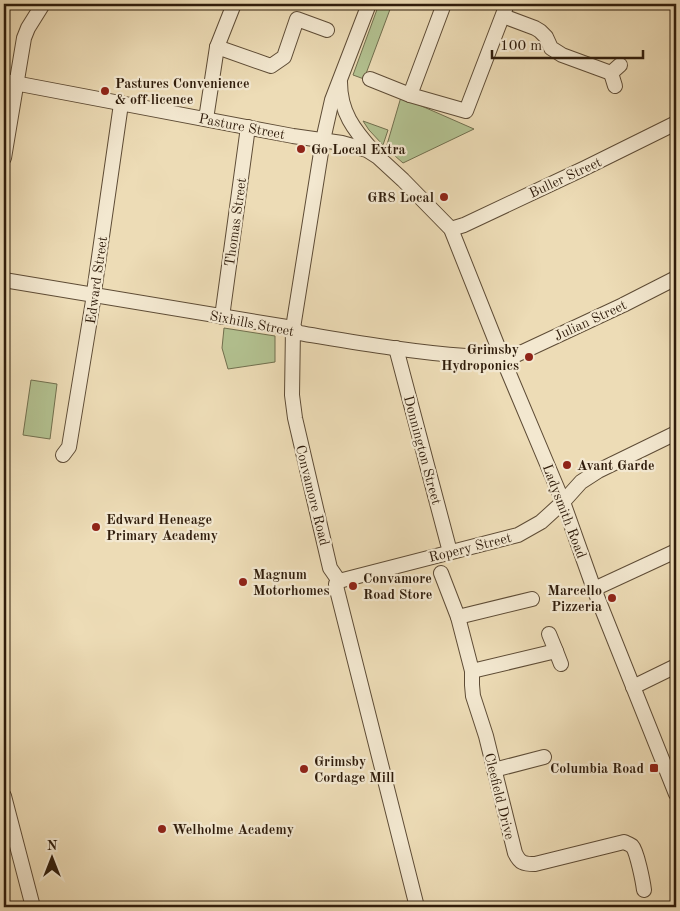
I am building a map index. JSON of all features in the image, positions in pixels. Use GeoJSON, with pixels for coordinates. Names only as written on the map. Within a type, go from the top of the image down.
{"type":"FeatureCollection","features":[{"type":"Feature","properties":{"kind":"street"},"geometry":{"type":"LineString","coordinates":[[4,158],[10,82],[28,28],[44,4]]}},
{"type":"Feature","properties":{"kind":"street"},"geometry":{"type":"LineString","coordinates":[[206,119],[218,47],[234,4]]}},
{"type":"Feature","properties":{"kind":"street","name":"Convamore Road"},"geometry":{"type":"LineString","coordinates":[[369,4],[332,100],[323,140],[293,328],[292,395],[295,418],[330,568],[339,581],[336,584],[337,590],[418,907]]}},
{"type":"Feature","properties":{"kind":"street"},"geometry":{"type":"LineString","coordinates":[[410,95],[444,4]]}},
{"type":"Feature","properties":{"kind":"street"},"geometry":{"type":"LineString","coordinates":[[370,79],[410,95],[466,112],[505,10],[540,31],[546,37],[551,48],[562,55],[615,75]]}},
{"type":"Feature","properties":{"kind":"street"},"geometry":{"type":"LineString","coordinates":[[218,47],[271,66],[284,57],[297,19],[327,30]]}},
{"type":"Feature","properties":{"kind":"street","name":"Convamore Road"},"geometry":{"type":"LineString","coordinates":[[342,74],[340,90],[347,116],[358,135],[378,157]]}},
{"type":"Feature","properties":{"kind":"street","name":"Pasture Street"},"geometry":{"type":"LineString","coordinates":[[10,82],[358,147],[378,157],[452,229]]}},
{"type":"Feature","properties":{"kind":"street","name":"Edward Street"},"geometry":{"type":"LineString","coordinates":[[63,455],[69,447],[94,295],[121,104]]}},
{"type":"Feature","properties":{"kind":"street","name":"Buller Street"},"geometry":{"type":"LineString","coordinates":[[452,229],[585,168],[676,123]]}},
{"type":"Feature","properties":{"kind":"street","name":"Thomas Street"},"geometry":{"type":"LineString","coordinates":[[222,317],[248,127]]}},
{"type":"Feature","properties":{"kind":"street","name":"Ladysmith Road"},"geometry":{"type":"LineString","coordinates":[[452,229],[502,357],[563,502],[594,589],[633,687],[675,787]]}},
{"type":"Feature","properties":{"kind":"street","name":"Julian Street"},"geometry":{"type":"LineString","coordinates":[[502,357],[516,354],[623,305],[676,278]]}},
{"type":"Feature","properties":{"kind":"street","name":"Sixhills Street"},"geometry":{"type":"LineString","coordinates":[[4,280],[293,328],[299,332],[396,348],[440,354],[502,357]]}},
{"type":"Feature","properties":{"kind":"street","name":"Donnington Street"},"geometry":{"type":"LineString","coordinates":[[396,348],[450,552]]}},
{"type":"Feature","properties":{"kind":"street","name":"Ropery Street"},"geometry":{"type":"LineString","coordinates":[[339,581],[518,535],[540,522],[563,502],[581,482],[598,470],[676,433]]}},
{"type":"Feature","properties":{"kind":"street"},"geometry":{"type":"LineString","coordinates":[[594,589],[676,550]]}},
{"type":"Feature","properties":{"kind":"street","name":"Cleefield Drive"},"geometry":{"type":"LineString","coordinates":[[441,573],[458,617],[472,671],[473,696],[482,721],[514,853],[524,864],[535,864],[624,842],[632,845],[635,852],[644,890]]}},
{"type":"Feature","properties":{"kind":"street"},"geometry":{"type":"LineString","coordinates":[[458,617],[532,599]]}},
{"type":"Feature","properties":{"kind":"street"},"geometry":{"type":"LineString","coordinates":[[548,634],[561,664]]}},
{"type":"Feature","properties":{"kind":"street"},"geometry":{"type":"LineString","coordinates":[[472,671],[556,651]]}},
{"type":"Feature","properties":{"kind":"street"},"geometry":{"type":"LineString","coordinates":[[633,687],[676,666]]}},
{"type":"Feature","properties":{"kind":"street"},"geometry":{"type":"LineString","coordinates":[[494,770],[544,757]]}},
{"type":"Feature","properties":{"kind":"street"},"geometry":{"type":"LineString","coordinates":[[4,796],[6,815],[33,907]]}},
{"type":"Feature","properties":{"kind":"green space"},"geometry":{"type":"Polygon","coordinates":[[[379,4],[392,4],[364,79],[353,75],[379,4]]]}},
{"type":"Feature","properties":{"kind":"green space"},"geometry":{"type":"Polygon","coordinates":[[[401,97],[474,129],[403,163],[386,148],[401,97]]]}},
{"type":"Feature","properties":{"kind":"green space"},"geometry":{"type":"Polygon","coordinates":[[[363,121],[388,130],[383,145],[369,130],[363,121]]]}},
{"type":"Feature","properties":{"kind":"green space"},"geometry":{"type":"Polygon","coordinates":[[[224,328],[275,336],[275,362],[228,369],[222,348],[224,328]]]}},
{"type":"Feature","properties":{"kind":"green space"},"geometry":{"type":"Polygon","coordinates":[[[31,380],[57,384],[50,439],[23,435],[31,380]]]}},
{"type":"Feature","properties":{"kind":"place","name":"Pastures Convenience & off licence"},"geometry":{"type":"Point","coordinates":[105,91]}},
{"type":"Feature","properties":{"kind":"place","name":"Go Local Extra"},"geometry":{"type":"Point","coordinates":[301,149]}},
{"type":"Feature","properties":{"kind":"place","name":"GR8 Local"},"geometry":{"type":"Point","coordinates":[444,197]}},
{"type":"Feature","properties":{"kind":"place","name":"Grimsby Hydroponics"},"geometry":{"type":"Point","coordinates":[529,357]}},
{"type":"Feature","properties":{"kind":"place","name":"Avant Garde"},"geometry":{"type":"Point","coordinates":[567,465]}},
{"type":"Feature","properties":{"kind":"place","name":"Edward Heneage Primary Academy"},"geometry":{"type":"Point","coordinates":[96,527]}},
{"type":"Feature","properties":{"kind":"place","name":"Magnum Motorhomes"},"geometry":{"type":"Point","coordinates":[243,582]}},
{"type":"Feature","properties":{"kind":"place","name":"Convamore Road Store"},"geometry":{"type":"Point","coordinates":[353,586]}},
{"type":"Feature","properties":{"kind":"place","name":"Marcello Pizzeria"},"geometry":{"type":"Point","coordinates":[612,598]}},
{"type":"Feature","properties":{"kind":"place","name":"Columbia Road"},"geometry":{"type":"Point","coordinates":[654,768]}},
{"type":"Feature","properties":{"kind":"place","name":"Grimsby Cordage Mill"},"geometry":{"type":"Point","coordinates":[304,769]}},
{"type":"Feature","properties":{"kind":"place","name":"Welholme Academy"},"geometry":{"type":"Point","coordinates":[162,829]}}]}
